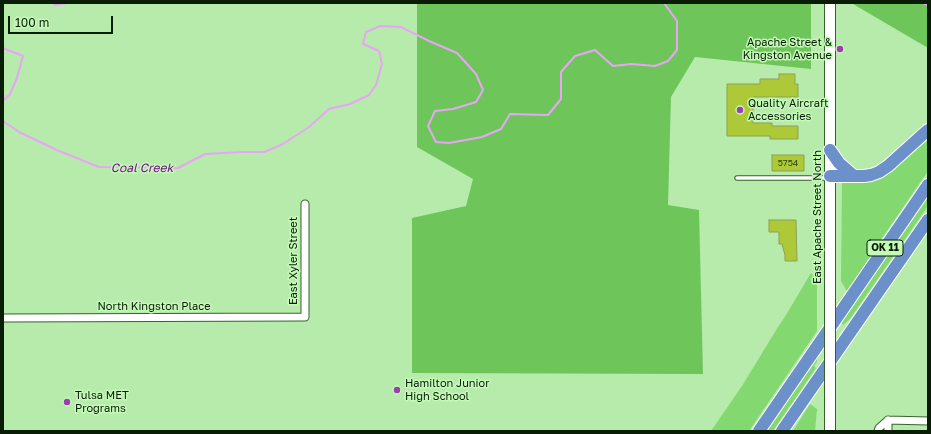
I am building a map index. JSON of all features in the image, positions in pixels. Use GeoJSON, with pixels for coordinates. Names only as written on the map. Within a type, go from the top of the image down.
{"type":"FeatureCollection","features":[{"type":"Feature","properties":{"kind":"highway"},"geometry":{"type":"LineString","coordinates":[[830,177],[871,175],[879,172],[888,166],[928,130]]}},
{"type":"Feature","properties":{"kind":"highway"},"geometry":{"type":"LineString","coordinates":[[830,150],[839,163],[854,176]]}},
{"type":"Feature","properties":{"kind":"highway","name":"OK 11"},"geometry":{"type":"LineString","coordinates":[[759,431],[928,185]]}},
{"type":"Feature","properties":{"kind":"highway","name":"OK 11"},"geometry":{"type":"LineString","coordinates":[[782,431],[928,220]]}},
{"type":"Feature","properties":{"kind":"main road","name":"East Apache Street North"},"geometry":{"type":"LineString","coordinates":[[830,5],[830,431]]}},
{"type":"Feature","properties":{"kind":"street","name":"East Xyler Street"},"geometry":{"type":"LineString","coordinates":[[305,204],[305,317]]}},
{"type":"Feature","properties":{"kind":"street","name":"North Kingston Place"},"geometry":{"type":"LineString","coordinates":[[3,318],[305,317]]}},
{"type":"Feature","properties":{"kind":"street"},"geometry":{"type":"LineString","coordinates":[[888,420],[888,431]]}},
{"type":"Feature","properties":{"kind":"street"},"geometry":{"type":"LineString","coordinates":[[878,431],[888,420],[928,421]]}},
{"type":"Feature","properties":{"kind":"lane"},"geometry":{"type":"LineString","coordinates":[[738,178],[830,177]]}},
{"type":"Feature","properties":{"kind":"green space"},"geometry":{"type":"Polygon","coordinates":[[[417,3],[811,3],[811,69],[695,57],[671,97],[668,205],[699,210],[703,374],[412,373],[412,218],[466,206],[473,179],[417,147],[417,3]]]}},
{"type":"Feature","properties":{"kind":"green space"},"geometry":{"type":"Polygon","coordinates":[[[928,3],[928,48],[853,4],[928,3]]]}},
{"type":"Feature","properties":{"kind":"green space"},"geometry":{"type":"Polygon","coordinates":[[[928,134],[928,171],[878,244],[848,293],[841,281],[842,180],[867,181],[928,134]]]}},
{"type":"Feature","properties":{"kind":"green space"},"geometry":{"type":"Polygon","coordinates":[[[928,193],[928,206],[850,319],[843,325],[840,321],[928,193]]]}},
{"type":"Feature","properties":{"kind":"green space"},"geometry":{"type":"Polygon","coordinates":[[[811,273],[817,280],[817,331],[749,431],[711,431],[742,386],[811,273]]]}},
{"type":"Feature","properties":{"kind":"green space"},"geometry":{"type":"Polygon","coordinates":[[[818,354],[817,361],[814,366],[816,368],[773,431],[764,431],[818,354]]]}},
{"type":"Feature","properties":{"kind":"green space"},"geometry":{"type":"Polygon","coordinates":[[[810,404],[817,409],[815,431],[793,431],[810,404]]]}},
{"type":"Feature","properties":{"kind":"building","name":"Quality Aircraft Accessories"},"geometry":{"type":"Polygon","coordinates":[[[779,74],[795,74],[795,84],[798,84],[798,97],[753,97],[753,123],[772,123],[772,126],[798,126],[798,139],[770,139],[770,136],[727,136],[727,84],[760,84],[760,79],[779,79],[779,74]]]}},
{"type":"Feature","properties":{"kind":"building"},"geometry":{"type":"Polygon","coordinates":[[[772,155],[804,155],[804,171],[772,171],[772,155]]]}},
{"type":"Feature","properties":{"kind":"building"},"geometry":{"type":"Polygon","coordinates":[[[769,220],[796,220],[797,261],[785,261],[782,244],[779,244],[779,232],[769,232],[769,220]]]}},
{"type":"Feature","properties":{"kind":"waterway","name":"Coal Creek"},"geometry":{"type":"LineString","coordinates":[[52,3],[55,5],[67,3]]}},
{"type":"Feature","properties":{"kind":"waterway","name":"Coal Creek"},"geometry":{"type":"LineString","coordinates":[[3,121],[19,132],[59,151],[99,167],[178,168],[205,154],[264,152],[283,144],[309,127],[329,109],[350,104],[369,95],[376,85],[382,64],[379,51],[363,44],[366,32],[380,26],[401,27],[457,53],[476,74],[483,90],[476,102],[453,109],[435,111],[428,126],[436,142],[449,143],[482,137],[501,129],[510,114],[548,115],[561,99],[561,72],[575,56],[595,50],[613,66],[631,64],[655,66],[668,61],[677,50],[677,21],[664,3]]}},
{"type":"Feature","properties":{"kind":"waterway","name":"Coal Creek"},"geometry":{"type":"LineString","coordinates":[[923,3],[928,5]]}},
{"type":"Feature","properties":{"kind":"waterway","name":"Coal Creek"},"geometry":{"type":"LineString","coordinates":[[3,48],[23,56],[17,78],[10,94],[3,101]]}},
{"type":"Feature","properties":{"kind":"place","name":"Apache Street & Kingston Avenue"},"geometry":{"type":"Point","coordinates":[840,49]}},
{"type":"Feature","properties":{"kind":"place","name":"Quality Aircraft Accessories"},"geometry":{"type":"Point","coordinates":[740,110]}},
{"type":"Feature","properties":{"kind":"place","name":"Hamilton Junior High School"},"geometry":{"type":"Point","coordinates":[397,390]}},
{"type":"Feature","properties":{"kind":"place","name":"Tulsa MET Programs"},"geometry":{"type":"Point","coordinates":[67,402]}}]}
